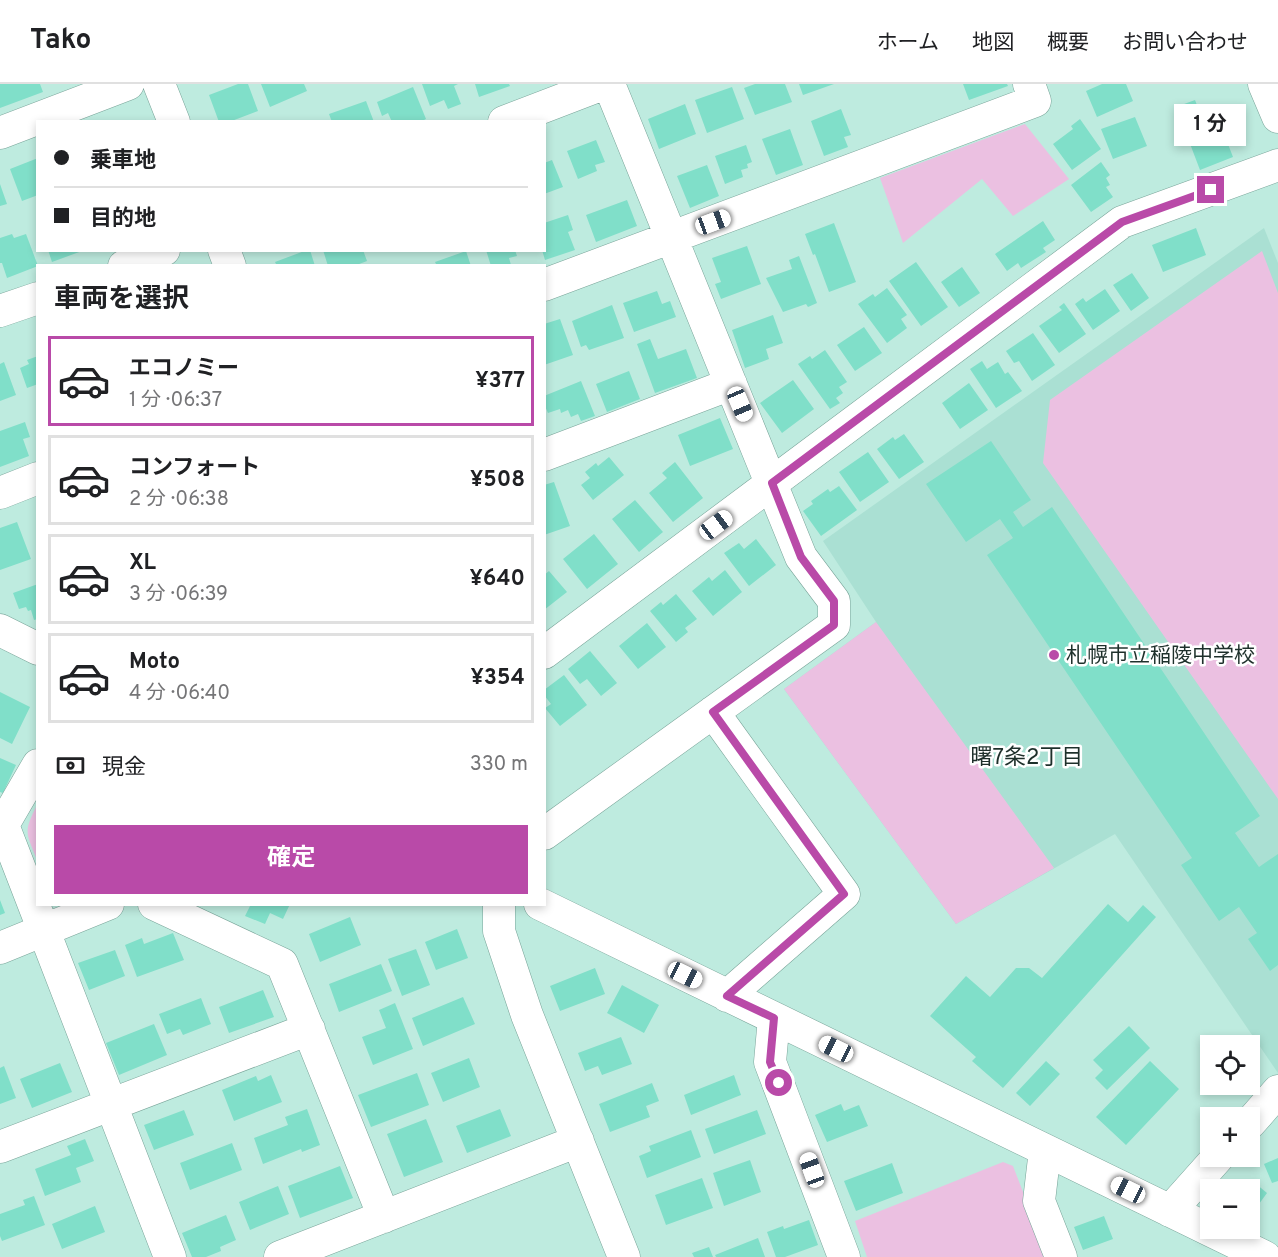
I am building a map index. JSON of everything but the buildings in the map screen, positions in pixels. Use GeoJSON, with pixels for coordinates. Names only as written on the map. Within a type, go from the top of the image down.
{"type":"FeatureCollection","features":[{"type":"Feature","properties":{"kind":"street"},"geometry":{"type":"LineString","coordinates":[[0,133],[128,84]]}},
{"type":"Feature","properties":{"kind":"street"},"geometry":{"type":"LineString","coordinates":[[159,84],[173,120]]}},
{"type":"Feature","properties":{"kind":"street"},"geometry":{"type":"LineString","coordinates":[[509,120],[603,84]]}},
{"type":"Feature","properties":{"kind":"street"},"geometry":{"type":"LineString","coordinates":[[546,833],[834,625],[834,601],[801,557],[609,84]]}},
{"type":"Feature","properties":{"kind":"street"},"geometry":{"type":"LineString","coordinates":[[546,284],[1035,101],[1029,84]]}},
{"type":"Feature","properties":{"kind":"street"},"geometry":{"type":"LineString","coordinates":[[1264,84],[1278,117]]}},
{"type":"Feature","properties":{"kind":"street"},"geometry":{"type":"LineString","coordinates":[[546,652],[1122,222],[1278,165]]}},
{"type":"Feature","properties":{"kind":"street"},"geometry":{"type":"LineString","coordinates":[[129,264],[159,252]]}},
{"type":"Feature","properties":{"kind":"street"},"geometry":{"type":"LineString","coordinates":[[0,312],[36,299]]}},
{"type":"Feature","properties":{"kind":"street"},"geometry":{"type":"LineString","coordinates":[[546,454],[731,384]]}},
{"type":"Feature","properties":{"kind":"street"},"geometry":{"type":"LineString","coordinates":[[0,493],[36,479]]}},
{"type":"Feature","properties":{"kind":"street"},"geometry":{"type":"LineString","coordinates":[[0,630],[36,648]]}},
{"type":"Feature","properties":{"kind":"street"},"geometry":{"type":"LineString","coordinates":[[713,712],[844,894],[727,996]]}},
{"type":"Feature","properties":{"kind":"street"},"geometry":{"type":"LineString","coordinates":[[36,768],[2,824],[170,1257]]}},
{"type":"Feature","properties":{"kind":"street"},"geometry":{"type":"LineString","coordinates":[[0,948],[103,906]]}},
{"type":"Feature","properties":{"kind":"street"},"geometry":{"type":"LineString","coordinates":[[158,906],[282,964],[384,1217]]}},
{"type":"Feature","properties":{"kind":"street"},"geometry":{"type":"LineString","coordinates":[[499,906],[499,931],[527,1015],[624,1257]]}},
{"type":"Feature","properties":{"kind":"street"},"geometry":{"type":"LineString","coordinates":[[544,906],[1265,1257]]}},
{"type":"Feature","properties":{"kind":"street"},"geometry":{"type":"LineString","coordinates":[[774,1018],[770,1062],[844,1257]]}},
{"type":"Feature","properties":{"kind":"street"},"geometry":{"type":"LineString","coordinates":[[0,1147],[309,1029]]}},
{"type":"Feature","properties":{"kind":"street"},"geometry":{"type":"LineString","coordinates":[[1260,1112],[1278,1091]]}},
{"type":"Feature","properties":{"kind":"street"},"geometry":{"type":"LineString","coordinates":[[280,1257],[578,1141]]}},
{"type":"Feature","properties":{"kind":"street"},"geometry":{"type":"LineString","coordinates":[[1045,1150],[1039,1201],[1061,1257]]}},
{"type":"Feature","properties":{"kind":"street"},"geometry":{"type":"LineString","coordinates":[[1170,1210],[1209,1167]]}},
{"type":"Feature","properties":{"kind":"shaded area"},"geometry":{"type":"Polygon","coordinates":[[[1025,124],[1069,179],[1013,216],[982,179],[903,243],[880,178],[1025,124]]]}},
{"type":"Feature","properties":{"kind":"shaded area","name":"札幌市立稲陵中学校"},"geometry":{"type":"Polygon","coordinates":[[[1264,228],[1278,263],[1278,1073],[1260,1047],[1260,1035],[1252,1035],[1115,834],[956,924],[784,689],[876,622],[823,541],[1264,228]]]}},
{"type":"Feature","properties":{"kind":"shaded area"},"geometry":{"type":"Polygon","coordinates":[[[1262,251],[1278,293],[1278,799],[1043,463],[1050,400],[1262,251]]]}},
{"type":"Feature","properties":{"kind":"shaded area"},"geometry":{"type":"Polygon","coordinates":[[[876,622],[1054,868],[956,924],[784,689],[876,622]]]}},
{"type":"Feature","properties":{"kind":"shaded area"},"geometry":{"type":"Polygon","coordinates":[[[36,807],[36,858],[28,832],[36,807]]]}},
{"type":"Feature","properties":{"kind":"shaded area"},"geometry":{"type":"Polygon","coordinates":[[[1003,1162],[1013,1166],[1048,1257],[867,1257],[855,1221],[1003,1162]]]}},
{"type":"Feature","properties":{"kind":"place","name":"札幌市立稲陵中学校"},"geometry":{"type":"Point","coordinates":[1054,655]}},
{"type":"Feature","properties":{"kind":"district","name":"曙7条2丁目"},"geometry":{"type":"Point","coordinates":[1027,756]}},
{"type":"Feature","properties":{"kind":"route"},"geometry":{"type":"LineString","coordinates":[[779,1083],[770,1062],[774,1018],[727,996],[844,894],[713,712],[834,625],[834,601],[801,557],[772,483],[1122,222],[1211,190]]}}]}
